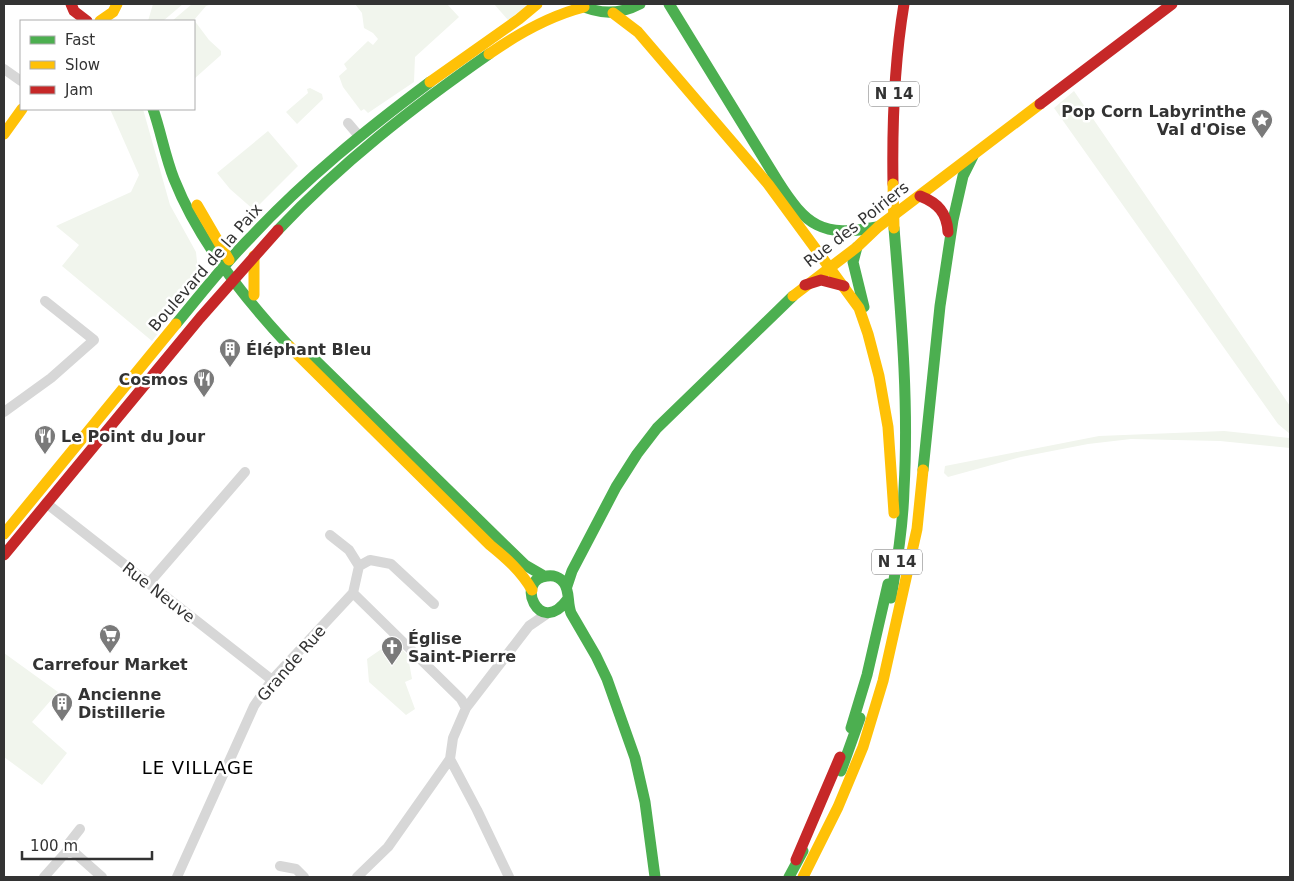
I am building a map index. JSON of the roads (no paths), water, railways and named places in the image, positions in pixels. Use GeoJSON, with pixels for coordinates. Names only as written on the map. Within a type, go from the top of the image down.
{"type":"FeatureCollection","features":[{"type":"Feature","properties":{"kind":"main road","name":"Boulevard de la Paix"},"geometry":{"type":"LineString","coordinates":[[4,554],[219,295],[251,235],[296,191],[359,136],[430,82],[521,18],[537,4]]}},
{"type":"Feature","properties":{"kind":"main road"},"geometry":{"type":"LineString","coordinates":[[209,306],[231,270],[254,256],[321,186],[379,135],[484,58],[519,34],[551,16],[581,6],[601,13],[613,13],[627,10],[640,4]]}},
{"type":"Feature","properties":{"kind":"main road"},"geometry":{"type":"LineString","coordinates":[[669,4],[774,175],[806,217],[820,227],[839,232],[878,227]]}},
{"type":"Feature","properties":{"kind":"main road","name":"N 14"},"geometry":{"type":"LineString","coordinates":[[788,877],[832,795],[853,737],[871,682],[888,614],[900,545],[905,474],[905,368],[898,184],[892,118],[900,27],[904,4]]}},
{"type":"Feature","properties":{"kind":"main road","name":"N 14"},"geometry":{"type":"LineString","coordinates":[[898,184],[911,30],[916,4]]}},
{"type":"Feature","properties":{"kind":"main road","name":"Rue des Poiriers"},"geometry":{"type":"LineString","coordinates":[[602,512],[637,454],[657,428],[752,334],[805,285],[857,247],[878,227],[1172,4]]}},
{"type":"Feature","properties":{"kind":"main road"},"geometry":{"type":"LineString","coordinates":[[73,12],[85,20]]}},
{"type":"Feature","properties":{"kind":"main road"},"geometry":{"type":"LineString","coordinates":[[102,20],[115,12]]}},
{"type":"Feature","properties":{"kind":"main road"},"geometry":{"type":"LineString","coordinates":[[613,13],[638,32],[768,184],[844,286],[859,308],[879,376],[888,427],[894,516],[888,580],[859,707],[834,775],[788,877]]}},
{"type":"Feature","properties":{"kind":"main road"},"geometry":{"type":"LineString","coordinates":[[4,134],[21,110]]}},
{"type":"Feature","properties":{"kind":"main road"},"geometry":{"type":"LineString","coordinates":[[153,110],[177,187],[203,234],[280,338],[490,545],[511,562],[525,578],[532,590]]}},
{"type":"Feature","properties":{"kind":"main road"},"geometry":{"type":"LineString","coordinates":[[157,121],[184,182],[216,236],[231,270]]}},
{"type":"Feature","properties":{"kind":"main road"},"geometry":{"type":"LineString","coordinates":[[904,591],[916,529],[930,391],[948,250],[963,176],[973,156]]}},
{"type":"Feature","properties":{"kind":"main road"},"geometry":{"type":"LineString","coordinates":[[920,196],[932,200],[943,210],[947,220],[948,250]]}},
{"type":"Feature","properties":{"kind":"main road","name":"N 14"},"geometry":{"type":"LineString","coordinates":[[900,226],[916,391]]}},
{"type":"Feature","properties":{"kind":"main road"},"geometry":{"type":"LineString","coordinates":[[804,233],[814,260],[814,266],[805,285]]}},
{"type":"Feature","properties":{"kind":"main road"},"geometry":{"type":"LineString","coordinates":[[203,234],[210,260],[209,284]]}},
{"type":"Feature","properties":{"kind":"main road"},"geometry":{"type":"LineString","coordinates":[[216,236],[234,241],[251,235]]}},
{"type":"Feature","properties":{"kind":"main road"},"geometry":{"type":"LineString","coordinates":[[857,247],[853,262],[865,311],[868,334]]}},
{"type":"Feature","properties":{"kind":"main road"},"geometry":{"type":"LineString","coordinates":[[250,296],[254,256]]}},
{"type":"Feature","properties":{"kind":"main road","name":"Boulevard de la Paix"},"geometry":{"type":"LineString","coordinates":[[4,534],[209,284],[231,270]]}},
{"type":"Feature","properties":{"kind":"main road"},"geometry":{"type":"LineString","coordinates":[[805,285],[821,280],[844,286]]}},
{"type":"Feature","properties":{"kind":"main road"},"geometry":{"type":"LineString","coordinates":[[219,295],[235,294],[250,296],[525,565],[548,576],[559,578],[567,586]]}},
{"type":"Feature","properties":{"kind":"main road","name":"N 14"},"geometry":{"type":"LineString","coordinates":[[803,877],[838,808],[863,747],[883,682],[904,591],[914,506],[917,410]]}},
{"type":"Feature","properties":{"kind":"main road"},"geometry":{"type":"LineString","coordinates":[[602,512],[567,563],[548,576],[536,581],[531,598],[535,606],[541,611],[566,621],[624,724]]}},
{"type":"Feature","properties":{"kind":"main road"},"geometry":{"type":"LineString","coordinates":[[602,512],[572,571],[567,586],[567,600],[572,616],[596,655],[614,695],[624,724],[643,788],[655,877]]}},
{"type":"Feature","properties":{"kind":"main road"},"geometry":{"type":"LineString","coordinates":[[550,613],[562,608],[567,600]]}},
{"type":"Feature","properties":{"kind":"street"},"geometry":{"type":"LineString","coordinates":[[4,70],[20,80]]}},
{"type":"Feature","properties":{"kind":"street"},"geometry":{"type":"LineString","coordinates":[[348,124],[359,136]]}},
{"type":"Feature","properties":{"kind":"street"},"geometry":{"type":"LineString","coordinates":[[4,412],[51,378],[94,340],[46,301]]}},
{"type":"Feature","properties":{"kind":"street"},"geometry":{"type":"LineString","coordinates":[[27,506],[35,503],[46,503],[45,496],[54,472]]}},
{"type":"Feature","properties":{"kind":"street"},"geometry":{"type":"LineString","coordinates":[[148,583],[245,472]]}},
{"type":"Feature","properties":{"kind":"street","name":"Rue Neuve"},"geometry":{"type":"LineString","coordinates":[[46,503],[272,680]]}},
{"type":"Feature","properties":{"kind":"street"},"geometry":{"type":"LineString","coordinates":[[330,535],[349,550],[359,566],[353,593],[462,698],[466,708]]}},
{"type":"Feature","properties":{"kind":"street"},"geometry":{"type":"LineString","coordinates":[[359,566],[370,560],[391,564],[434,604]]}},
{"type":"Feature","properties":{"kind":"street","name":"Grande Rue"},"geometry":{"type":"LineString","coordinates":[[178,877],[254,706],[272,680],[353,593]]}},
{"type":"Feature","properties":{"kind":"street"},"geometry":{"type":"LineString","coordinates":[[529,626],[535,606]]}},
{"type":"Feature","properties":{"kind":"street"},"geometry":{"type":"LineString","coordinates":[[357,877],[388,847],[450,759],[453,738],[466,708],[529,626],[550,613]]}},
{"type":"Feature","properties":{"kind":"street"},"geometry":{"type":"LineString","coordinates":[[450,759],[509,877]]}},
{"type":"Feature","properties":{"kind":"street"},"geometry":{"type":"LineString","coordinates":[[44,877],[68,850],[69,843],[80,829]]}},
{"type":"Feature","properties":{"kind":"street"},"geometry":{"type":"LineString","coordinates":[[68,850],[76,854],[102,877]]}},
{"type":"Feature","properties":{"kind":"street"},"geometry":{"type":"LineString","coordinates":[[280,866],[296,869],[304,877]]}},
{"type":"Feature","properties":{"kind":"place","name":"Pop Corn Labyrinthe Val d'Oise"},"geometry":{"type":"Point","coordinates":[1262,139]}},
{"type":"Feature","properties":{"kind":"place","name":"Éléphant Bleu"},"geometry":{"type":"Point","coordinates":[230,368]}},
{"type":"Feature","properties":{"kind":"place","name":"Cosmos"},"geometry":{"type":"Point","coordinates":[204,398]}},
{"type":"Feature","properties":{"kind":"place","name":"Le Point du Jour"},"geometry":{"type":"Point","coordinates":[45,455]}},
{"type":"Feature","properties":{"kind":"place","name":"Carrefour Market"},"geometry":{"type":"Point","coordinates":[110,654]}},
{"type":"Feature","properties":{"kind":"place","name":"Église Saint-Pierre"},"geometry":{"type":"Point","coordinates":[392,666]}},
{"type":"Feature","properties":{"kind":"place","name":"Ancienne Distillerie"},"geometry":{"type":"Point","coordinates":[62,722]}},
{"type":"Feature","properties":{"kind":"district","name":"LE VILLAGE"},"geometry":{"type":"Point","coordinates":[198,768]}}]}
